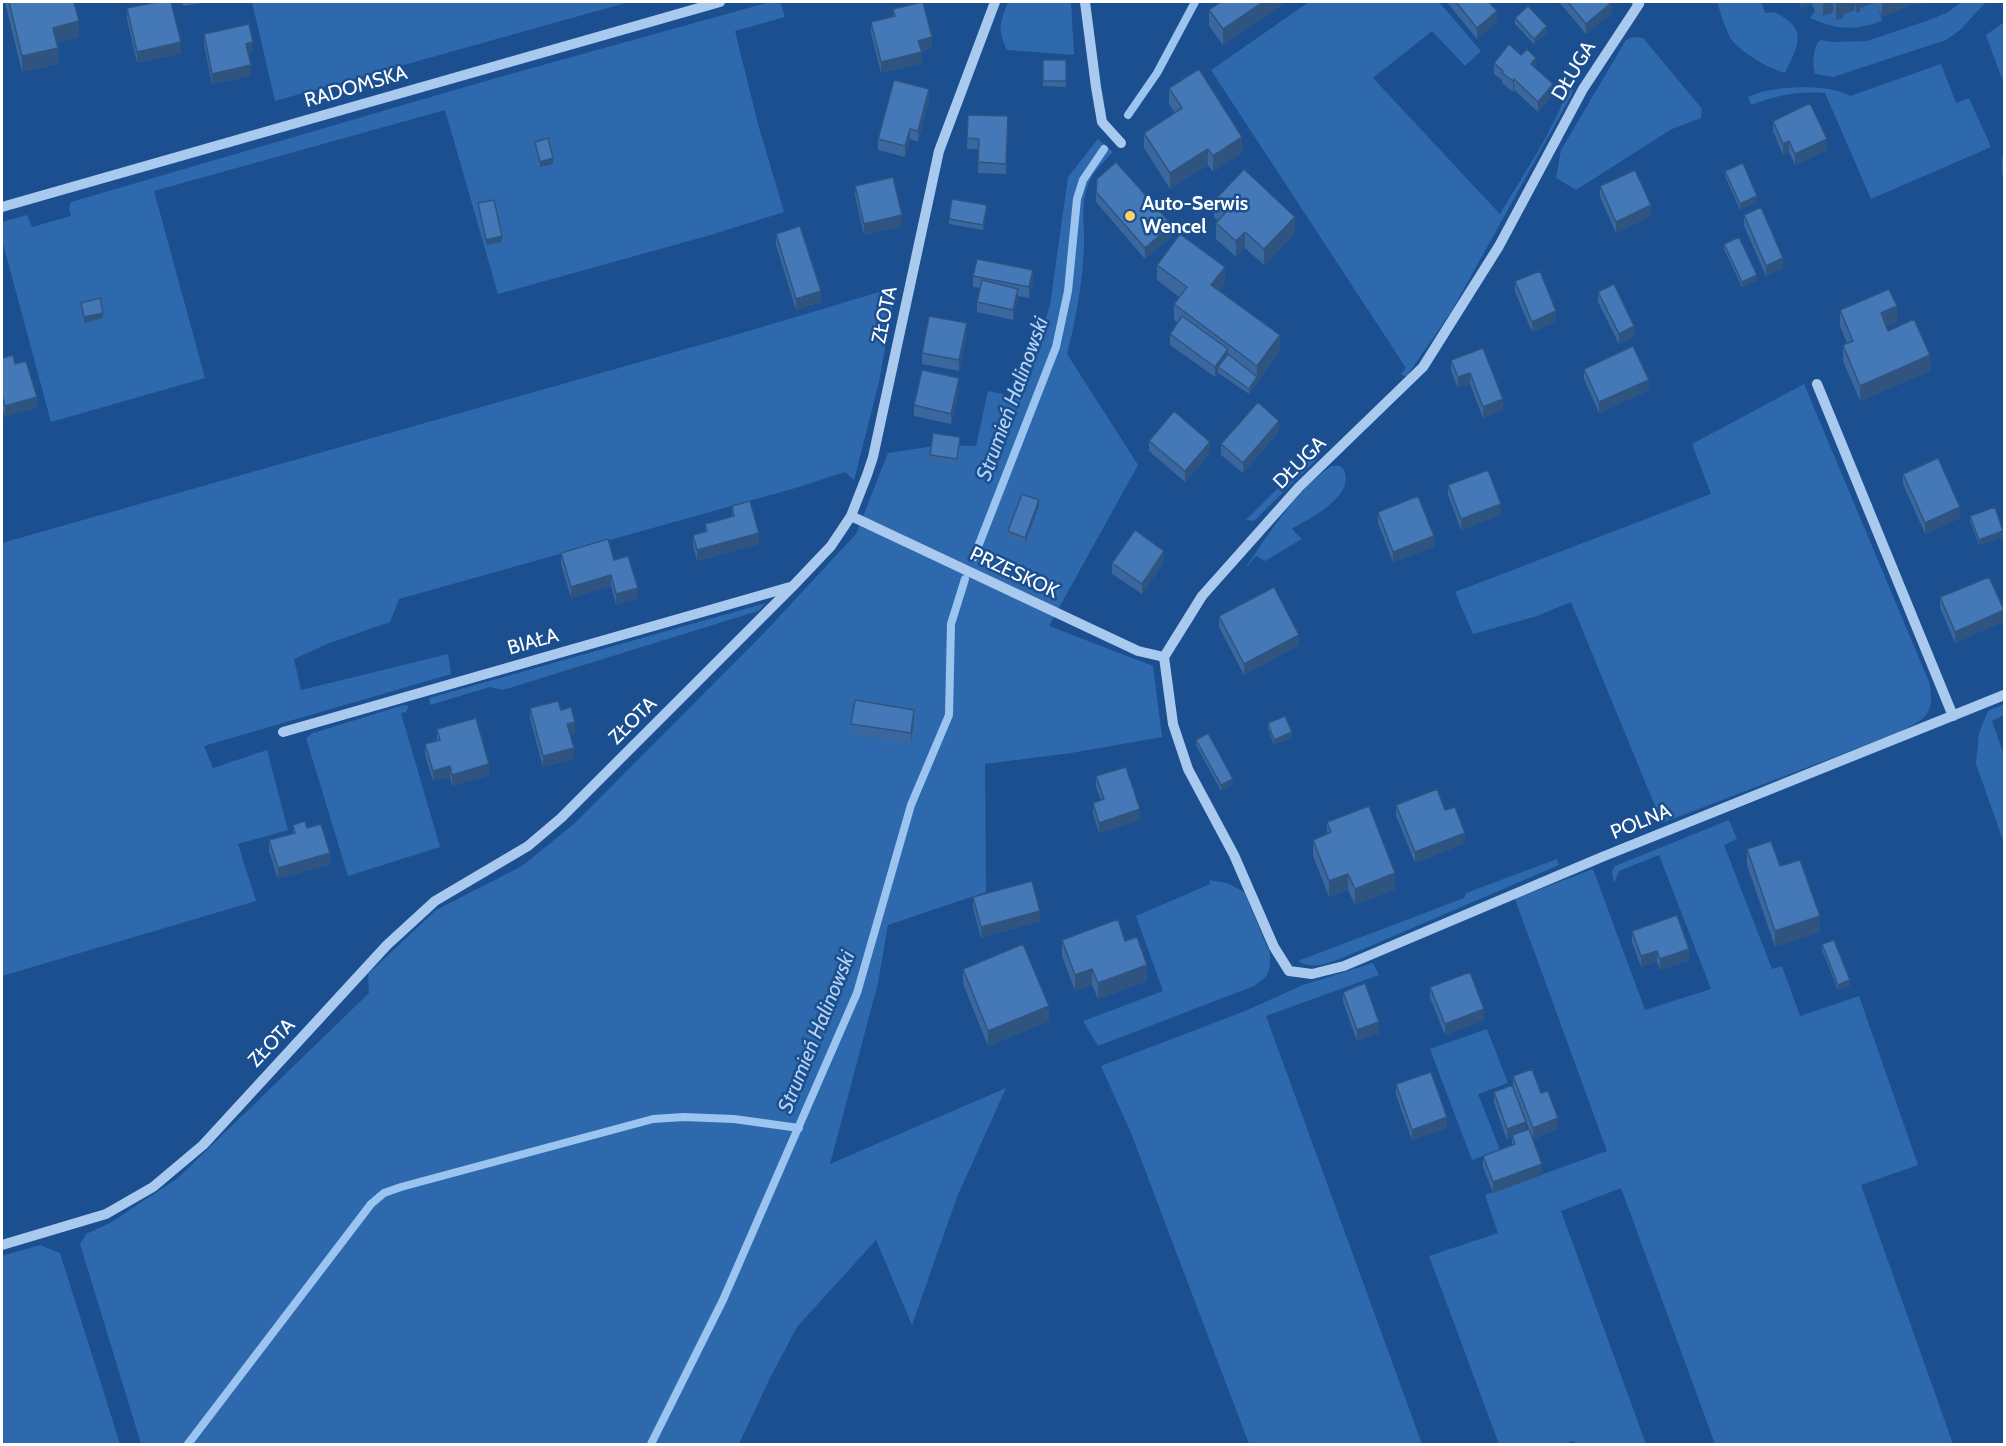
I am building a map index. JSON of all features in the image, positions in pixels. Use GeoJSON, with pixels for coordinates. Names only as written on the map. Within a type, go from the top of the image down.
{"type":"FeatureCollection","features":[{"type":"Feature","properties":{"kind":"street","name":"RADOMSKA"},"geometry":{"type":"LineString","coordinates":[[2,207],[720,2]]}},
{"type":"Feature","properties":{"kind":"street","name":"ZŁOTA"},"geometry":{"type":"LineString","coordinates":[[2,1245],[106,1214],[153,1187],[202,1145],[387,945],[435,901],[528,846],[561,818],[794,586],[831,546],[851,516],[873,457],[939,151],[995,2]]}},
{"type":"Feature","properties":{"kind":"street"},"geometry":{"type":"LineString","coordinates":[[1085,2],[1095,87],[1102,122],[1121,143]]}},
{"type":"Feature","properties":{"kind":"street","name":"DŁUGA"},"geometry":{"type":"LineString","coordinates":[[1164,657],[1202,596],[1299,487],[1423,367],[1499,246],[1583,89],[1638,3]]}},
{"type":"Feature","properties":{"kind":"street"},"geometry":{"type":"LineString","coordinates":[[1817,384],[1953,716]]}},
{"type":"Feature","properties":{"kind":"street","name":"PRZESKOK"},"geometry":{"type":"LineString","coordinates":[[851,516],[1138,651],[1164,657]]}},
{"type":"Feature","properties":{"kind":"street","name":"BIAŁA"},"geometry":{"type":"LineString","coordinates":[[283,732],[794,586]]}},
{"type":"Feature","properties":{"kind":"street","name":"POLNA"},"geometry":{"type":"LineString","coordinates":[[1164,657],[1173,724],[1188,769],[1234,855],[1274,947],[1289,971],[1312,974],[1344,966],[1602,857],[2004,696]]}},
{"type":"Feature","properties":{"kind":"shaded area"},"geometry":{"type":"Polygon","coordinates":[[[252,2],[629,2],[275,101],[252,2]]]}},
{"type":"Feature","properties":{"kind":"shaded area"},"geometry":{"type":"Polygon","coordinates":[[[770,2],[781,4],[785,17],[735,31],[758,124],[784,212],[714,234],[498,294],[445,110],[154,191],[205,378],[51,422],[2,240],[2,222],[27,215],[32,227],[71,216],[69,208],[71,202],[496,78],[770,2]]]}},
{"type":"Feature","properties":{"kind":"shaded area"},"geometry":{"type":"Polygon","coordinates":[[[1008,2],[1071,2],[1074,55],[1007,50],[1001,26],[1008,2]]]}},
{"type":"Feature","properties":{"kind":"shaded area"},"geometry":{"type":"Polygon","coordinates":[[[1309,2],[1439,2],[1481,51],[1465,66],[1432,31],[1373,78],[1500,214],[1558,113],[1572,77],[1575,81],[1571,96],[1451,312],[1406,377],[1401,374],[1406,368],[1211,70],[1309,2]]]}},
{"type":"Feature","properties":{"kind":"shaded area"},"geometry":{"type":"Polygon","coordinates":[[[1717,2],[1761,2],[1765,13],[1774,12],[1793,25],[1797,31],[1797,46],[1785,73],[1754,59],[1739,48],[1730,37],[1717,2]]]}},
{"type":"Feature","properties":{"kind":"shaded area"},"geometry":{"type":"Polygon","coordinates":[[[1962,2],[1986,2],[1960,30],[1946,40],[1833,77],[1815,74],[1814,56],[1820,40],[1867,41],[1932,19],[1962,2]]]}},
{"type":"Feature","properties":{"kind":"shaded area"},"geometry":{"type":"Polygon","coordinates":[[[1874,3],[1875,6],[1877,5],[1882,21],[1863,26],[1838,27],[1810,18],[1815,11],[1823,16],[1833,12],[1842,15],[1874,3]]]}},
{"type":"Feature","properties":{"kind":"shaded area"},"geometry":{"type":"Polygon","coordinates":[[[2004,22],[2004,79],[2002,79],[1986,35],[2004,22]]]}},
{"type":"Feature","properties":{"kind":"shaded area"},"geometry":{"type":"Polygon","coordinates":[[[1633,37],[1643,38],[1702,109],[1701,118],[1672,129],[1576,190],[1556,178],[1561,150],[1626,40],[1633,37]]]}},
{"type":"Feature","properties":{"kind":"shaded area"},"geometry":{"type":"Polygon","coordinates":[[[1941,64],[1956,103],[1969,98],[1991,147],[1871,199],[1825,93],[1787,94],[1751,105],[1748,97],[1768,90],[1800,87],[1823,88],[1843,92],[1850,96],[1941,64]]]}},
{"type":"Feature","properties":{"kind":"shaded area"},"geometry":{"type":"Polygon","coordinates":[[[1098,139],[1113,152],[1092,176],[1086,193],[1083,208],[1082,272],[1067,354],[1138,465],[1049,626],[1153,666],[1162,737],[1071,753],[985,764],[986,892],[888,925],[878,983],[830,1164],[1006,1088],[957,1197],[912,1325],[876,1240],[797,1327],[739,1444],[141,1444],[80,1244],[86,1234],[110,1223],[178,1178],[369,993],[368,974],[436,910],[522,866],[575,823],[764,633],[856,534],[888,453],[940,445],[976,446],[988,391],[1022,398],[1050,305],[1068,177],[1098,139]]]}},
{"type":"Feature","properties":{"kind":"shaded area"},"geometry":{"type":"Polygon","coordinates":[[[896,287],[879,382],[854,480],[845,472],[792,489],[399,599],[390,622],[327,644],[294,659],[301,690],[448,654],[451,674],[204,746],[213,768],[267,750],[288,830],[238,844],[256,901],[2,976],[2,543],[742,333],[896,287]]]}},
{"type":"Feature","properties":{"kind":"shaded area"},"geometry":{"type":"Polygon","coordinates":[[[1804,384],[1929,682],[1931,702],[1929,709],[1921,720],[1897,733],[1662,823],[1571,602],[1537,616],[1473,634],[1455,592],[1711,494],[1692,444],[1804,384]]]}},
{"type":"Feature","properties":{"kind":"shaded area"},"geometry":{"type":"Polygon","coordinates":[[[1318,448],[1318,458],[1254,521],[1246,520],[1318,448]]]}},
{"type":"Feature","properties":{"kind":"shaded area"},"geometry":{"type":"Polygon","coordinates":[[[1331,466],[1340,466],[1344,470],[1346,480],[1343,489],[1329,505],[1292,529],[1302,539],[1265,561],[1256,556],[1244,570],[1294,501],[1305,488],[1331,466]]]}},
{"type":"Feature","properties":{"kind":"shaded area"},"geometry":{"type":"Polygon","coordinates":[[[766,603],[758,611],[503,690],[490,687],[430,705],[429,698],[766,603]]]}},
{"type":"Feature","properties":{"kind":"shaded area"},"geometry":{"type":"Polygon","coordinates":[[[2004,704],[2004,715],[1992,721],[2004,755],[2004,843],[1976,764],[1979,733],[1988,711],[2004,704]]]}},
{"type":"Feature","properties":{"kind":"shaded area"},"geometry":{"type":"Polygon","coordinates":[[[404,705],[409,706],[406,712],[401,713],[440,847],[348,876],[306,738],[313,733],[404,705]]]}},
{"type":"Feature","properties":{"kind":"shaded area"},"geometry":{"type":"Polygon","coordinates":[[[1729,820],[1737,839],[1724,845],[1772,969],[1782,966],[1800,1016],[1859,996],[1918,1165],[1861,1185],[1953,1444],[1715,1444],[1621,1188],[1561,1211],[1646,1444],[1576,1444],[1574,1441],[1565,1444],[1499,1444],[1429,1256],[1498,1233],[1485,1195],[1607,1151],[1515,899],[1593,869],[1645,1010],[1711,989],[1659,855],[1619,871],[1614,883],[1612,872],[1615,866],[1729,820]]]}},
{"type":"Feature","properties":{"kind":"shaded area"},"geometry":{"type":"Polygon","coordinates":[[[1557,859],[1559,865],[1329,963],[1310,965],[1298,961],[1464,898],[1466,893],[1557,859]]]}},
{"type":"Feature","properties":{"kind":"shaded area"},"geometry":{"type":"Polygon","coordinates":[[[1209,880],[1227,883],[1244,892],[1270,953],[1270,967],[1266,977],[1254,986],[1098,1046],[1083,1021],[1163,991],[1136,916],[1210,884],[1209,880]]]}},
{"type":"Feature","properties":{"kind":"shaded area"},"geometry":{"type":"Polygon","coordinates":[[[1373,963],[1379,975],[1266,1016],[1422,1444],[1249,1444],[1131,1133],[1101,1066],[1245,1011],[1303,985],[1373,963]]]}},
{"type":"Feature","properties":{"kind":"shaded area"},"geometry":{"type":"Polygon","coordinates":[[[1487,1029],[1508,1083],[1478,1094],[1500,1150],[1472,1160],[1430,1049],[1487,1029]]]}},
{"type":"Feature","properties":{"kind":"shaded area"},"geometry":{"type":"Polygon","coordinates":[[[40,1245],[60,1253],[120,1444],[2,1444],[2,1256],[40,1245]]]}},
{"type":"Feature","properties":{"kind":"building"},"geometry":{"type":"Polygon","coordinates":[[[9,2],[74,2],[79,21],[53,28],[58,48],[22,56],[9,2]]]}},
{"type":"Feature","properties":{"kind":"building"},"geometry":{"type":"Polygon","coordinates":[[[157,2],[171,2],[181,42],[137,52],[127,8],[157,2]]]}},
{"type":"Feature","properties":{"kind":"building"},"geometry":{"type":"Polygon","coordinates":[[[923,2],[932,37],[918,41],[922,52],[881,62],[871,22],[895,16],[893,9],[923,2]]]}},
{"type":"Feature","properties":{"kind":"building"},"geometry":{"type":"Polygon","coordinates":[[[1221,2],[1263,2],[1223,29],[1209,10],[1221,2]]]}},
{"type":"Feature","properties":{"kind":"building"},"geometry":{"type":"Polygon","coordinates":[[[1456,2],[1489,2],[1497,11],[1477,28],[1456,2]]]}},
{"type":"Feature","properties":{"kind":"building"},"geometry":{"type":"Polygon","coordinates":[[[1568,2],[1612,2],[1586,24],[1568,2]]]}},
{"type":"Feature","properties":{"kind":"building"},"geometry":{"type":"Polygon","coordinates":[[[1528,6],[1547,26],[1534,39],[1515,18],[1528,6]]]}},
{"type":"Feature","properties":{"kind":"building"},"geometry":{"type":"Polygon","coordinates":[[[249,24],[253,42],[246,44],[251,65],[212,74],[204,34],[249,24]]]}},
{"type":"Feature","properties":{"kind":"building"},"geometry":{"type":"Polygon","coordinates":[[[1509,44],[1521,55],[1527,49],[1536,58],[1531,64],[1553,84],[1538,102],[1514,79],[1513,81],[1502,73],[1503,71],[1494,63],[1509,44]]]}},
{"type":"Feature","properties":{"kind":"building"},"geometry":{"type":"Polygon","coordinates":[[[1043,60],[1066,60],[1066,81],[1043,81],[1043,60]]]}},
{"type":"Feature","properties":{"kind":"building"},"geometry":{"type":"Polygon","coordinates":[[[1199,69],[1242,137],[1213,156],[1208,149],[1170,173],[1144,133],[1182,108],[1169,88],[1199,69]]]}},
{"type":"Feature","properties":{"kind":"building"},"geometry":{"type":"Polygon","coordinates":[[[894,80],[929,89],[918,131],[910,129],[905,146],[878,139],[894,80]]]}},
{"type":"Feature","properties":{"kind":"building"},"geometry":{"type":"Polygon","coordinates":[[[1810,103],[1827,139],[1795,154],[1789,141],[1783,144],[1773,121],[1810,103]]]}},
{"type":"Feature","properties":{"kind":"building"},"geometry":{"type":"Polygon","coordinates":[[[968,115],[1008,116],[1006,164],[978,162],[979,139],[967,138],[968,115]]]}},
{"type":"Feature","properties":{"kind":"building"},"geometry":{"type":"Polygon","coordinates":[[[548,138],[553,158],[540,162],[535,142],[548,138]]]}},
{"type":"Feature","properties":{"kind":"building"},"geometry":{"type":"Polygon","coordinates":[[[1116,162],[1172,225],[1145,248],[1096,192],[1097,179],[1116,162]]]}},
{"type":"Feature","properties":{"kind":"building"},"geometry":{"type":"Polygon","coordinates":[[[1743,163],[1757,196],[1740,204],[1725,171],[1743,163]]]}},
{"type":"Feature","properties":{"kind":"building"},"geometry":{"type":"Polygon","coordinates":[[[1244,169],[1295,217],[1264,249],[1245,232],[1236,241],[1216,223],[1226,212],[1214,201],[1244,169]]]}},
{"type":"Feature","properties":{"kind":"building"},"geometry":{"type":"Polygon","coordinates":[[[1635,170],[1651,205],[1616,222],[1600,186],[1635,170]]]}},
{"type":"Feature","properties":{"kind":"building"},"geometry":{"type":"Polygon","coordinates":[[[893,177],[902,215],[864,224],[855,186],[893,177]]]}},
{"type":"Feature","properties":{"kind":"building"},"geometry":{"type":"Polygon","coordinates":[[[952,199],[987,205],[983,225],[949,219],[952,199]]]}},
{"type":"Feature","properties":{"kind":"building"},"geometry":{"type":"Polygon","coordinates":[[[494,200],[502,236],[486,240],[478,203],[494,200]]]}},
{"type":"Feature","properties":{"kind":"building"},"geometry":{"type":"Polygon","coordinates":[[[1761,207],[1783,258],[1766,266],[1744,215],[1761,207]]]}},
{"type":"Feature","properties":{"kind":"building"},"geometry":{"type":"Polygon","coordinates":[[[800,226],[821,291],[796,299],[776,234],[800,226]]]}},
{"type":"Feature","properties":{"kind":"building"},"geometry":{"type":"Polygon","coordinates":[[[1180,234],[1225,267],[1211,285],[1280,335],[1257,366],[1174,304],[1187,287],[1157,265],[1180,234]]]}},
{"type":"Feature","properties":{"kind":"building"},"geometry":{"type":"Polygon","coordinates":[[[1739,237],[1757,275],[1742,282],[1724,244],[1739,237]]]}},
{"type":"Feature","properties":{"kind":"building"},"geometry":{"type":"Polygon","coordinates":[[[977,259],[1033,270],[1029,287],[973,276],[977,259]]]}},
{"type":"Feature","properties":{"kind":"building"},"geometry":{"type":"Polygon","coordinates":[[[1540,271],[1556,311],[1532,322],[1515,281],[1540,271]]]}},
{"type":"Feature","properties":{"kind":"building"},"geometry":{"type":"Polygon","coordinates":[[[982,280],[1018,289],[1013,310],[977,302],[982,280]]]}},
{"type":"Feature","properties":{"kind":"building"},"geometry":{"type":"Polygon","coordinates":[[[1614,284],[1634,326],[1619,334],[1598,292],[1614,284]]]}},
{"type":"Feature","properties":{"kind":"building"},"geometry":{"type":"Polygon","coordinates":[[[1889,289],[1897,306],[1881,313],[1888,331],[1914,319],[1930,355],[1860,386],[1843,345],[1853,341],[1840,310],[1889,289]]]}},
{"type":"Feature","properties":{"kind":"building"},"geometry":{"type":"Polygon","coordinates":[[[100,298],[103,313],[84,317],[81,303],[100,298]]]}},
{"type":"Feature","properties":{"kind":"building"},"geometry":{"type":"Polygon","coordinates":[[[929,316],[967,323],[959,360],[922,353],[929,316]]]}},
{"type":"Feature","properties":{"kind":"building"},"geometry":{"type":"Polygon","coordinates":[[[1182,316],[1228,349],[1215,367],[1170,334],[1182,316]]]}},
{"type":"Feature","properties":{"kind":"building"},"geometry":{"type":"Polygon","coordinates":[[[1633,346],[1649,380],[1599,402],[1584,369],[1633,346]]]}},
{"type":"Feature","properties":{"kind":"building"},"geometry":{"type":"Polygon","coordinates":[[[1483,348],[1503,399],[1483,407],[1470,373],[1458,377],[1451,360],[1483,348]]]}},
{"type":"Feature","properties":{"kind":"building"},"geometry":{"type":"Polygon","coordinates":[[[1228,354],[1257,377],[1249,389],[1218,367],[1228,354]]]}},
{"type":"Feature","properties":{"kind":"building"},"geometry":{"type":"Polygon","coordinates":[[[13,355],[15,364],[26,361],[37,397],[5,406],[2,396],[2,358],[13,355]]]}},
{"type":"Feature","properties":{"kind":"building"},"geometry":{"type":"Polygon","coordinates":[[[922,370],[959,378],[951,414],[914,405],[922,370]]]}},
{"type":"Feature","properties":{"kind":"building"},"geometry":{"type":"Polygon","coordinates":[[[1258,402],[1279,421],[1243,463],[1221,444],[1258,402]]]}},
{"type":"Feature","properties":{"kind":"building"},"geometry":{"type":"Polygon","coordinates":[[[1174,411],[1210,442],[1185,471],[1149,441],[1174,411]]]}},
{"type":"Feature","properties":{"kind":"building"},"geometry":{"type":"Polygon","coordinates":[[[933,433],[960,437],[957,459],[930,455],[933,433]]]}},
{"type":"Feature","properties":{"kind":"building"},"geometry":{"type":"Polygon","coordinates":[[[1938,458],[1960,507],[1925,523],[1903,474],[1938,458]]]}},
{"type":"Feature","properties":{"kind":"building"},"geometry":{"type":"Polygon","coordinates":[[[1488,470],[1501,504],[1461,519],[1448,485],[1488,470]]]}},
{"type":"Feature","properties":{"kind":"building"},"geometry":{"type":"Polygon","coordinates":[[[1022,494],[1039,500],[1025,538],[1008,531],[1022,494]]]}},
{"type":"Feature","properties":{"kind":"building"},"geometry":{"type":"Polygon","coordinates":[[[1418,496],[1434,536],[1393,552],[1378,512],[1418,496]]]}},
{"type":"Feature","properties":{"kind":"building"},"geometry":{"type":"Polygon","coordinates":[[[750,501],[759,533],[697,550],[693,535],[707,531],[705,524],[734,516],[732,506],[750,501]]]}},
{"type":"Feature","properties":{"kind":"building"},"geometry":{"type":"Polygon","coordinates":[[[1995,507],[2003,531],[1979,540],[1970,516],[1995,507]]]}},
{"type":"Feature","properties":{"kind":"building"},"geometry":{"type":"Polygon","coordinates":[[[1135,530],[1164,551],[1142,584],[1112,563],[1135,530]]]}},
{"type":"Feature","properties":{"kind":"building"},"geometry":{"type":"Polygon","coordinates":[[[608,539],[614,560],[628,556],[638,588],[616,594],[611,575],[571,587],[561,553],[608,539]]]}},
{"type":"Feature","properties":{"kind":"building"},"geometry":{"type":"Polygon","coordinates":[[[1989,577],[2004,610],[1955,632],[1940,597],[1989,577]]]}},
{"type":"Feature","properties":{"kind":"building"},"geometry":{"type":"Polygon","coordinates":[[[1274,587],[1299,635],[1244,664],[1219,616],[1274,587]]]}},
{"type":"Feature","properties":{"kind":"building"},"geometry":{"type":"Polygon","coordinates":[[[855,700],[914,710],[911,733],[851,724],[855,700]]]}},
{"type":"Feature","properties":{"kind":"building"},"geometry":{"type":"Polygon","coordinates":[[[558,701],[561,710],[571,707],[575,722],[567,724],[574,748],[543,756],[530,708],[558,701]]]}},
{"type":"Feature","properties":{"kind":"building"},"geometry":{"type":"Polygon","coordinates":[[[1285,716],[1292,732],[1274,740],[1268,723],[1285,716]]]}},
{"type":"Feature","properties":{"kind":"building"},"geometry":{"type":"Polygon","coordinates":[[[476,718],[489,764],[452,775],[450,766],[433,771],[425,744],[440,740],[437,729],[476,718]]]}},
{"type":"Feature","properties":{"kind":"building"},"geometry":{"type":"Polygon","coordinates":[[[1208,733],[1233,779],[1221,785],[1196,740],[1208,733]]]}},
{"type":"Feature","properties":{"kind":"building"},"geometry":{"type":"Polygon","coordinates":[[[1126,767],[1140,809],[1099,823],[1093,803],[1104,799],[1096,776],[1126,767]]]}},
{"type":"Feature","properties":{"kind":"building"},"geometry":{"type":"Polygon","coordinates":[[[1437,789],[1445,810],[1455,807],[1465,833],[1415,852],[1396,805],[1437,789]]]}},
{"type":"Feature","properties":{"kind":"building"},"geometry":{"type":"Polygon","coordinates":[[[1369,806],[1395,873],[1355,889],[1348,874],[1329,881],[1313,840],[1331,832],[1327,822],[1369,806]]]}},
{"type":"Feature","properties":{"kind":"building"},"geometry":{"type":"Polygon","coordinates":[[[305,821],[307,828],[321,824],[330,853],[278,868],[269,840],[295,833],[293,825],[305,821]]]}},
{"type":"Feature","properties":{"kind":"building"},"geometry":{"type":"Polygon","coordinates":[[[1771,841],[1780,866],[1800,860],[1820,916],[1775,931],[1747,849],[1771,841]]]}},
{"type":"Feature","properties":{"kind":"building"},"geometry":{"type":"Polygon","coordinates":[[[1032,881],[1040,911],[981,927],[973,897],[1032,881]]]}},
{"type":"Feature","properties":{"kind":"building"},"geometry":{"type":"Polygon","coordinates":[[[1677,915],[1689,949],[1660,959],[1657,951],[1641,956],[1632,931],[1677,915]]]}},
{"type":"Feature","properties":{"kind":"building"},"geometry":{"type":"Polygon","coordinates":[[[1118,919],[1125,941],[1137,937],[1147,965],[1098,983],[1092,969],[1075,975],[1062,940],[1118,919]]]}},
{"type":"Feature","properties":{"kind":"building"},"geometry":{"type":"Polygon","coordinates":[[[1834,940],[1850,980],[1838,985],[1822,944],[1834,940]]]}},
{"type":"Feature","properties":{"kind":"building"},"geometry":{"type":"Polygon","coordinates":[[[1023,944],[1049,1006],[988,1031],[963,969],[1023,944]]]}},
{"type":"Feature","properties":{"kind":"building"},"geometry":{"type":"Polygon","coordinates":[[[1470,972],[1484,1009],[1445,1024],[1430,987],[1470,972]]]}},
{"type":"Feature","properties":{"kind":"building"},"geometry":{"type":"Polygon","coordinates":[[[1365,983],[1379,1022],[1357,1030],[1343,992],[1365,983]]]}},
{"type":"Feature","properties":{"kind":"building"},"geometry":{"type":"Polygon","coordinates":[[[1532,1069],[1541,1093],[1548,1091],[1558,1118],[1533,1128],[1513,1076],[1532,1069]]]}},
{"type":"Feature","properties":{"kind":"building"},"geometry":{"type":"Polygon","coordinates":[[[1431,1072],[1447,1117],[1412,1130],[1396,1084],[1431,1072]]]}},
{"type":"Feature","properties":{"kind":"building"},"geometry":{"type":"Polygon","coordinates":[[[1512,1085],[1526,1122],[1507,1129],[1494,1092],[1512,1085]]]}},
{"type":"Feature","properties":{"kind":"building"},"geometry":{"type":"Polygon","coordinates":[[[1529,1129],[1542,1164],[1493,1182],[1483,1156],[1515,1144],[1512,1135],[1529,1129]]]}},
{"type":"Feature","properties":{"kind":"waterway","name":"Strumień Halinowski"},"geometry":{"type":"LineString","coordinates":[[1128,115],[1157,73],[1195,2]]}},
{"type":"Feature","properties":{"kind":"waterway","name":"Strumień Halinowski"},"geometry":{"type":"LineString","coordinates":[[974,557],[1056,347],[1068,291],[1077,199],[1083,180],[1104,149]]}},
{"type":"Feature","properties":{"kind":"waterway","name":"Strumień Halinowski"},"geometry":{"type":"LineString","coordinates":[[651,1444],[723,1300],[857,993],[911,805],[949,715],[951,624],[965,579]]}},
{"type":"Feature","properties":{"kind":"waterway"},"geometry":{"type":"LineString","coordinates":[[188,1444],[371,1204],[384,1193],[653,1119],[684,1117],[734,1119],[799,1128]]}},
{"type":"Feature","properties":{"kind":"place","name":"Auto-Serwis Wencel"},"geometry":{"type":"Point","coordinates":[1130,216]}}]}
